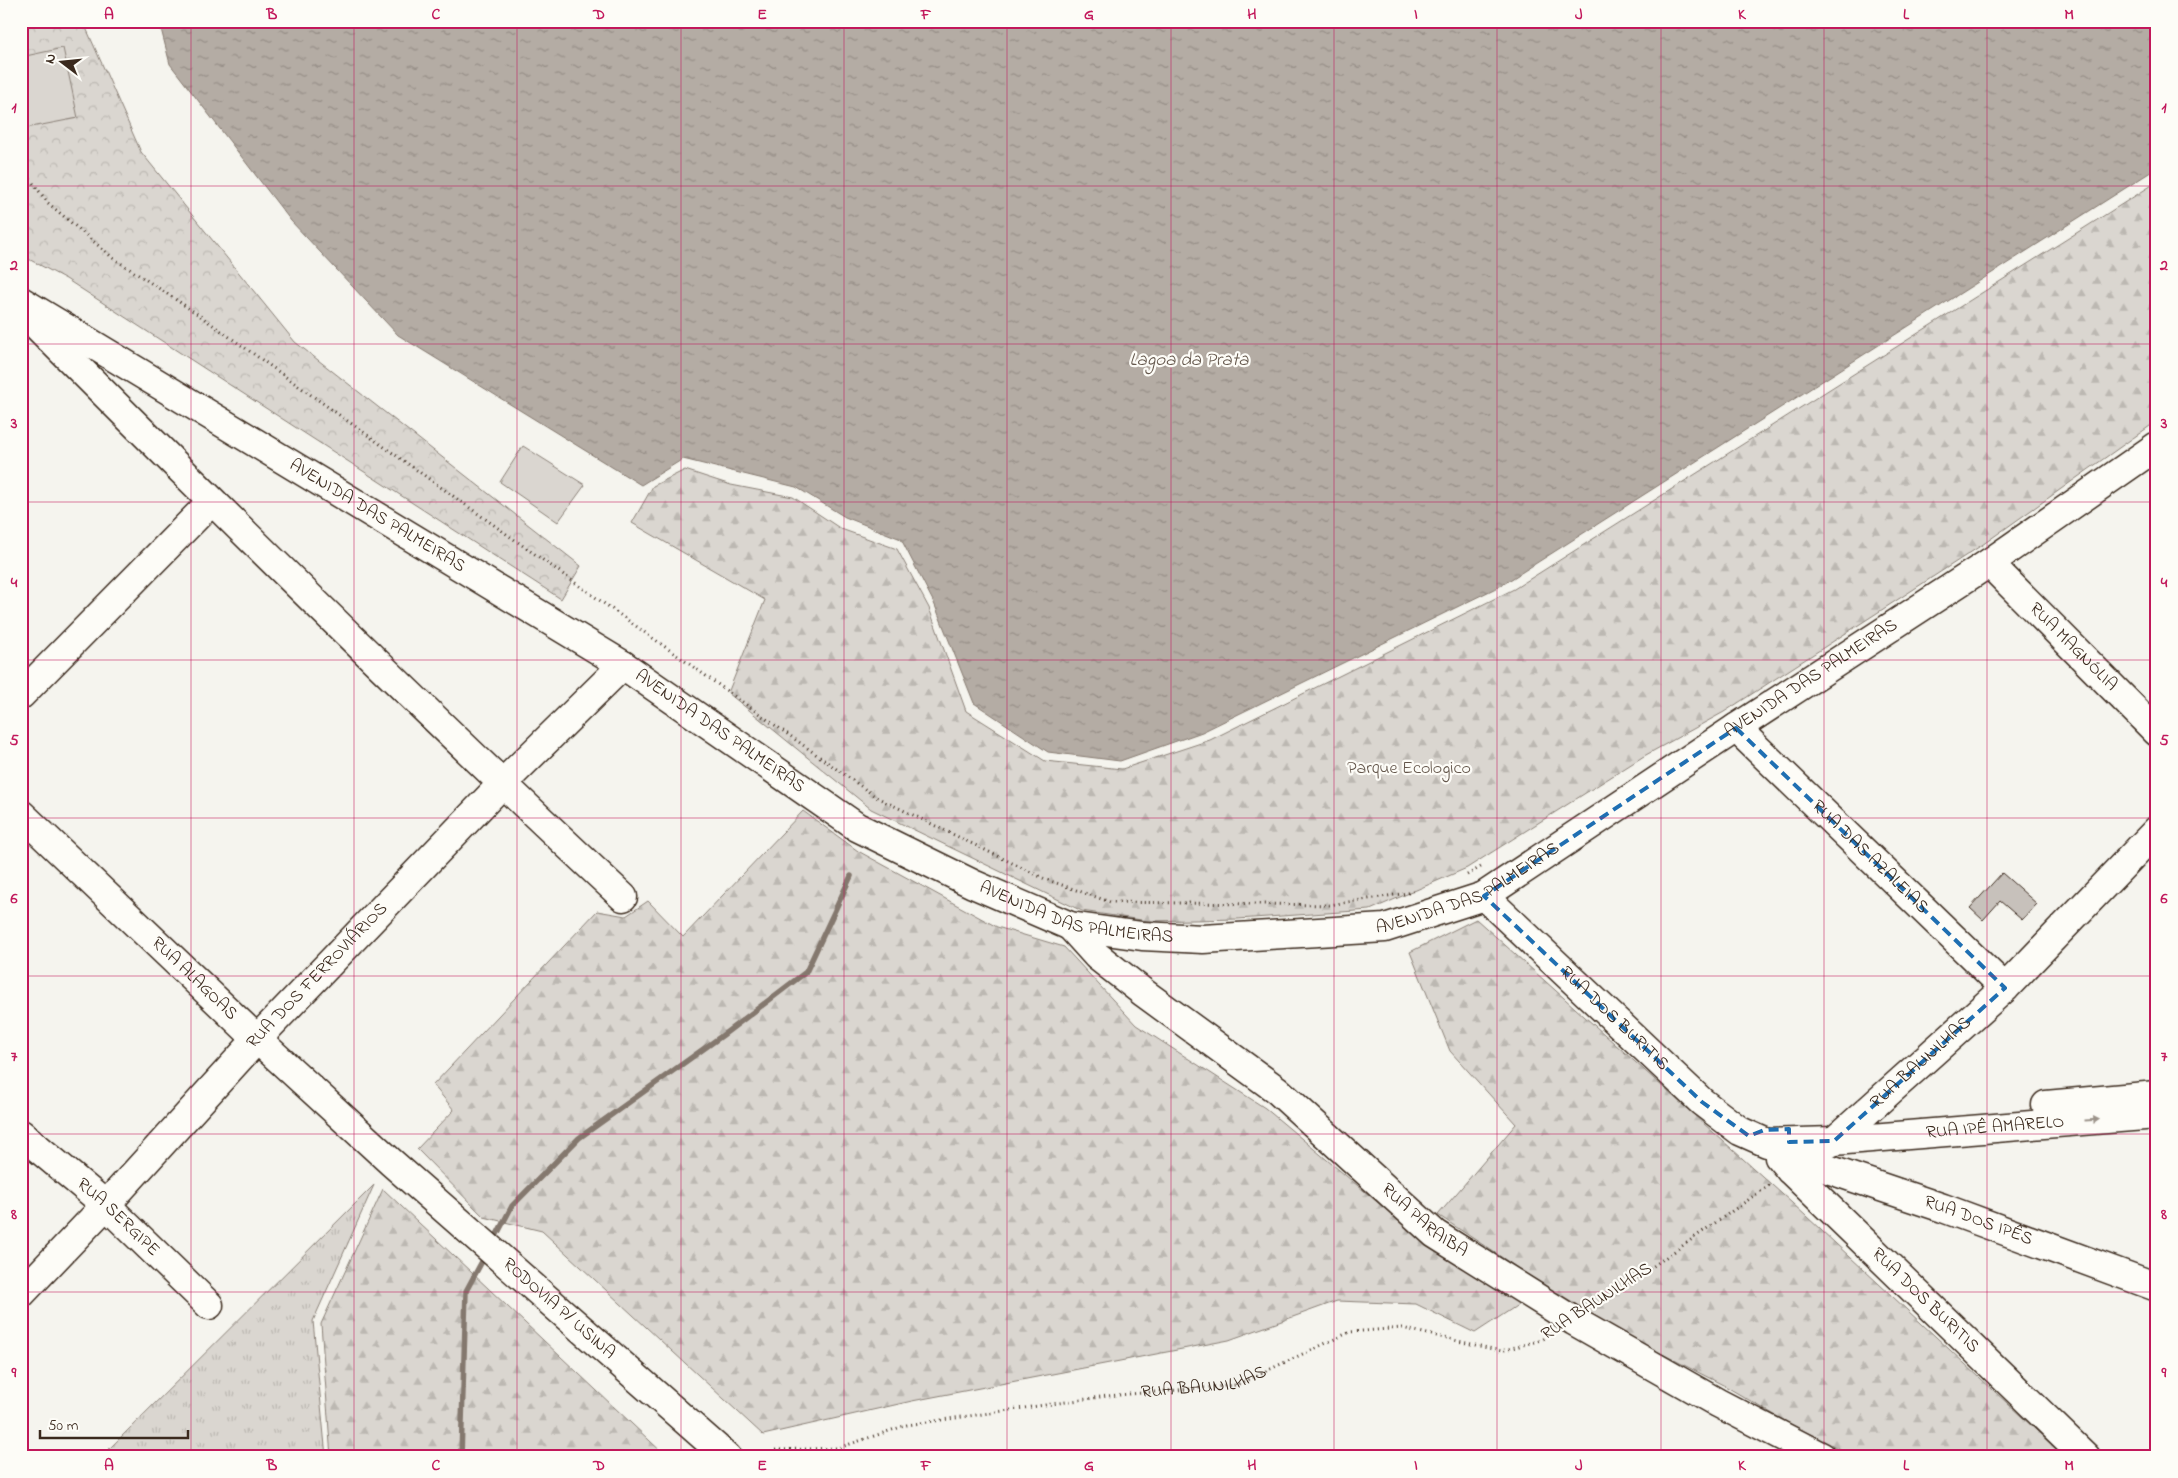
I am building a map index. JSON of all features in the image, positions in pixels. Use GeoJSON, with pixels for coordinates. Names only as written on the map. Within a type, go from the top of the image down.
{"type":"FeatureCollection","features":[{"type":"Feature","properties":{"kind":"street","name":"AVENIDA DAS PALMEIRAS"},"geometry":{"type":"LineString","coordinates":[[21,301],[623,665],[857,827],[973,884],[1070,926],[1142,936],[1203,939],[1385,928],[1484,896],[1736,728],[1989,563],[2157,446]]}},
{"type":"Feature","properties":{"kind":"street"},"geometry":{"type":"LineString","coordinates":[[21,310],[211,502],[502,784],[623,897]]}},
{"type":"Feature","properties":{"kind":"street"},"geometry":{"type":"LineString","coordinates":[[21,695],[211,502]]}},
{"type":"Feature","properties":{"kind":"street","name":"RUA MAGNÓLIA"},"geometry":{"type":"LineString","coordinates":[[1989,563],[2157,732]]}},
{"type":"Feature","properties":{"kind":"street","name":"RUA DOS FERROVIÁRIOS"},"geometry":{"type":"LineString","coordinates":[[21,1294],[106,1206],[257,1038],[502,784],[623,665]]}},
{"type":"Feature","properties":{"kind":"street","name":"RUA DAS AZALEIAS"},"geometry":{"type":"LineString","coordinates":[[1736,728],[2005,988]]}},
{"type":"Feature","properties":{"kind":"street","name":"RUA ALAGOAS"},"geometry":{"type":"LineString","coordinates":[[21,814],[391,1162]]}},
{"type":"Feature","properties":{"kind":"street","name":"RUA BAUNILHAS"},"geometry":{"type":"LineString","coordinates":[[1778,1144],[1843,1132],[2005,988],[2157,830]]}},
{"type":"Feature","properties":{"kind":"street","name":"RUA DOS BURITIS"},"geometry":{"type":"LineString","coordinates":[[1484,896],[1702,1102],[1778,1144],[2086,1457]]}},
{"type":"Feature","properties":{"kind":"street","name":"RUA PARAIBA"},"geometry":{"type":"LineString","coordinates":[[1070,926],[1097,956],[1136,987],[1277,1090],[1435,1234],[1574,1321],[1718,1403],[1822,1457]]}},
{"type":"Feature","properties":{"kind":"street","name":"RUA IPÊ AMARELO"},"geometry":{"type":"LineString","coordinates":[[1843,1132],[2157,1095]]}},
{"type":"Feature","properties":{"kind":"street","name":"RUA IPÊ AMARELO"},"geometry":{"type":"LineString","coordinates":[[1843,1132],[2157,1115]]}},
{"type":"Feature","properties":{"kind":"street","name":"RUA SERGIPE"},"geometry":{"type":"LineString","coordinates":[[21,1134],[106,1206],[209,1306]]}},
{"type":"Feature","properties":{"kind":"street","name":"RUA DOS IPÊS"},"geometry":{"type":"LineString","coordinates":[[1778,1144],[1942,1208],[2157,1287]]}},
{"type":"Feature","properties":{"kind":"street","name":"RODOVIA P/ USINA"},"geometry":{"type":"LineString","coordinates":[[391,1162],[727,1457]]}},
{"type":"Feature","properties":{"kind":"path"},"geometry":{"type":"LineString","coordinates":[[21,166],[48,203],[113,258],[196,313],[876,797],[1045,879],[1110,902],[1329,905],[1416,892]]}},
{"type":"Feature","properties":{"kind":"path"},"geometry":{"type":"LineString","coordinates":[[1461,879],[1485,866]]}},
{"type":"Feature","properties":{"kind":"path","name":"RUA BAUNILHAS"},"geometry":{"type":"LineString","coordinates":[[782,1457],[775,1450],[838,1448],[907,1425],[1107,1396],[1236,1385],[1350,1332],[1402,1328],[1501,1351],[1541,1340],[1574,1321],[1778,1144]]}},
{"type":"Feature","properties":{"kind":"highlighted area"},"geometry":{"type":"Polygon","coordinates":[[[1736,728],[2005,988],[1834,1141],[1789,1142],[1789,1129],[1764,1130],[1749,1136],[1702,1102],[1484,896],[1736,728]]]}},
{"type":"Feature","properties":{"kind":"green space"},"geometry":{"type":"Polygon","coordinates":[[[21,21],[83,21],[141,152],[295,342],[581,566],[561,599],[66,279],[21,255],[21,21]]]}},
{"type":"Feature","properties":{"kind":"green space"},"geometry":{"type":"Polygon","coordinates":[[[63,48],[78,118],[21,129],[21,57],[63,48]]]}},
{"type":"Feature","properties":{"kind":"green space","name":"Parque Ecologico"},"geometry":{"type":"Polygon","coordinates":[[[2157,182],[2157,421],[1982,545],[1724,712],[1644,756],[1467,868],[1370,910],[1238,919],[1148,921],[1082,911],[871,809],[728,693],[765,600],[632,523],[653,486],[685,470],[731,485],[793,497],[841,529],[897,549],[929,608],[966,711],[1045,761],[1122,769],[1210,740],[1514,589],[2157,182]]]}},
{"type":"Feature","properties":{"kind":"green space"},"geometry":{"type":"Polygon","coordinates":[[[523,446],[585,485],[558,522],[500,482],[523,446]]]}},
{"type":"Feature","properties":{"kind":"green space"},"geometry":{"type":"Polygon","coordinates":[[[803,811],[858,851],[997,927],[1064,947],[1136,1025],[1265,1108],[1431,1247],[1524,1301],[1475,1333],[1416,1304],[1337,1301],[1229,1340],[912,1401],[763,1435],[542,1231],[484,1217],[417,1149],[454,1110],[433,1085],[597,911],[626,916],[648,901],[683,937],[803,811]]]}},
{"type":"Feature","properties":{"kind":"green space"},"geometry":{"type":"Polygon","coordinates":[[[1476,919],[1792,1203],[2065,1457],[1856,1457],[1790,1424],[1725,1386],[1596,1320],[1438,1215],[1516,1124],[1450,1051],[1410,952],[1476,919]]]}},
{"type":"Feature","properties":{"kind":"green space"},"geometry":{"type":"Polygon","coordinates":[[[374,1185],[313,1321],[326,1457],[101,1457],[374,1185]]]}},
{"type":"Feature","properties":{"kind":"green space"},"geometry":{"type":"Polygon","coordinates":[[[383,1189],[667,1457],[331,1457],[321,1324],[383,1189]]]}},
{"type":"Feature","properties":{"kind":"water","name":"Lagoa da Prata"},"geometry":{"type":"Polygon","coordinates":[[[159,21],[2157,21],[2157,168],[1502,585],[1202,732],[1120,761],[1048,752],[974,703],[934,603],[901,539],[845,517],[796,487],[683,459],[641,485],[398,335],[291,221],[170,64],[159,21]]]}},
{"type":"Feature","properties":{"kind":"building"},"geometry":{"type":"Polygon","coordinates":[[[2002,873],[2037,904],[2022,920],[2000,901],[1983,920],[1970,908],[2002,873]]]}},
{"type":"Feature","properties":{"kind":"waterway"},"geometry":{"type":"LineString","coordinates":[[493,1242],[512,1206],[579,1138],[723,1035],[806,972],[851,876]]}},
{"type":"Feature","properties":{"kind":"waterway"},"geometry":{"type":"LineString","coordinates":[[461,1457],[466,1291],[486,1254]]}}]}
